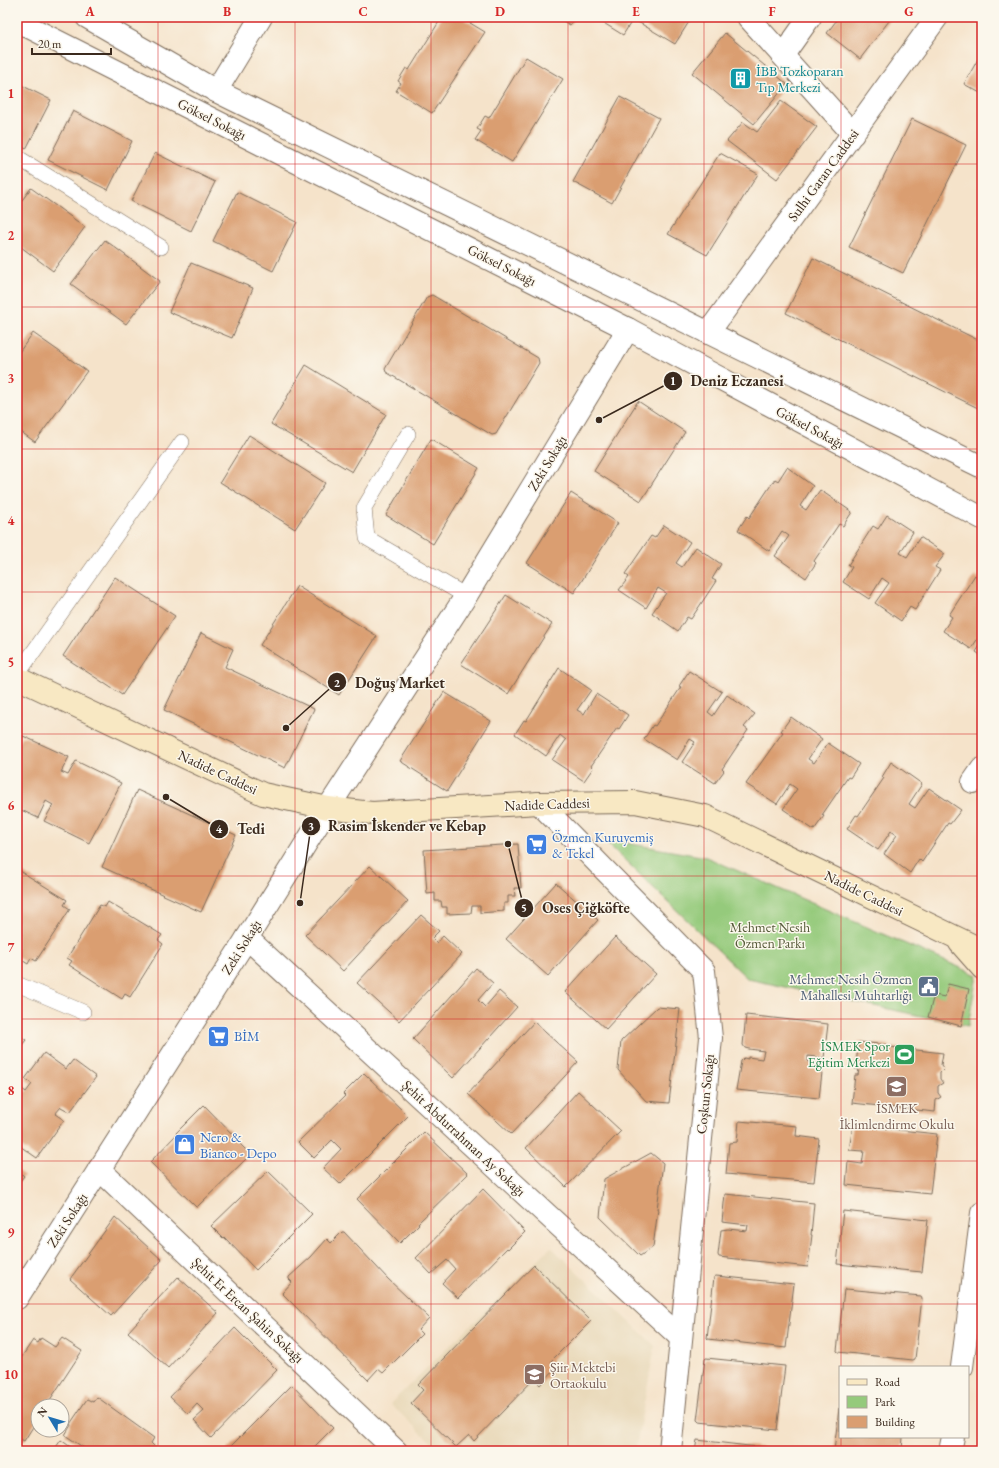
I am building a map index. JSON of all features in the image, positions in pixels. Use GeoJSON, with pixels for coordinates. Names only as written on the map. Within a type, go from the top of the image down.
{"type":"FeatureCollection","features":[{"type":"Feature","properties":{"kind":"main road","name":"Nadide Caddesi"},"geometry":{"type":"LineString","coordinates":[[17,676],[263,794],[328,808],[372,813],[539,803],[636,802],[705,816],[982,950]]}},
{"type":"Feature","properties":{"kind":"main road","name":"Nadide Caddesi"},"geometry":{"type":"LineString","coordinates":[[955,937],[982,968]]}},
{"type":"Feature","properties":{"kind":"street","name":"Göksel Sokağı"},"geometry":{"type":"LineString","coordinates":[[87,17],[216,91],[982,467]]}},
{"type":"Feature","properties":{"kind":"street"},"geometry":{"type":"LineString","coordinates":[[216,91],[261,17]]}},
{"type":"Feature","properties":{"kind":"street"},"geometry":{"type":"LineString","coordinates":[[748,17],[853,134]]}},
{"type":"Feature","properties":{"kind":"street"},"geometry":{"type":"LineString","coordinates":[[782,55],[810,17]]}},
{"type":"Feature","properties":{"kind":"street","name":"Sulhi Garan Caddesi"},"geometry":{"type":"LineString","coordinates":[[708,333],[937,17]]}},
{"type":"Feature","properties":{"kind":"street","name":"Göksel Sokağı"},"geometry":{"type":"LineString","coordinates":[[17,21],[628,329],[982,518]]}},
{"type":"Feature","properties":{"kind":"street","name":"Zeki Sokağı"},"geometry":{"type":"LineString","coordinates":[[17,1298],[247,938],[328,808],[466,596],[628,329]]}},
{"type":"Feature","properties":{"kind":"street","name":"Coşkun Sokağı"},"geometry":{"type":"LineString","coordinates":[[539,803],[704,971],[711,1038],[670,1451]]}},
{"type":"Feature","properties":{"kind":"street","name":"Şehit Abdurrahman Ay Sokağı"},"geometry":{"type":"LineString","coordinates":[[247,938],[681,1338]]}},
{"type":"Feature","properties":{"kind":"street","name":"Şehit Er Ercan Şahin Sokağı"},"geometry":{"type":"LineString","coordinates":[[100,1169],[396,1451]]}},
{"type":"Feature","properties":{"kind":"street"},"geometry":{"type":"LineString","coordinates":[[962,1366],[982,1213]]}},
{"type":"Feature","properties":{"kind":"street"},"geometry":{"type":"LineString","coordinates":[[950,1451],[953,1438]]}},
{"type":"Feature","properties":{"kind":"lane"},"geometry":{"type":"LineString","coordinates":[[17,157],[161,247]]}},
{"type":"Feature","properties":{"kind":"lane"},"geometry":{"type":"LineString","coordinates":[[408,434],[364,508],[367,538],[466,596]]}},
{"type":"Feature","properties":{"kind":"lane"},"geometry":{"type":"LineString","coordinates":[[17,676],[182,442]]}},
{"type":"Feature","properties":{"kind":"lane"},"geometry":{"type":"LineString","coordinates":[[17,984],[83,1012]]}},
{"type":"Feature","properties":{"kind":"shaded area","name":"Şiir Mektebi Ortaokulu"},"geometry":{"type":"Polygon","coordinates":[[[551,1247],[655,1346],[635,1451],[441,1451],[390,1404],[551,1247]]]}},
{"type":"Feature","properties":{"kind":"green space","name":"Mehmet Nesih Özmen Parkı"},"geometry":{"type":"Polygon","coordinates":[[[603,839],[706,857],[977,975],[968,1026],[748,979],[603,839]]]}},
{"type":"Feature","properties":{"kind":"building"},"geometry":{"type":"Polygon","coordinates":[[[442,17],[460,17],[485,32],[432,113],[396,91],[401,83],[398,81],[406,68],[409,70],[442,17]]]}},
{"type":"Feature","properties":{"kind":"building"},"geometry":{"type":"Polygon","coordinates":[[[557,17],[576,17],[570,25],[557,17]]]}},
{"type":"Feature","properties":{"kind":"building"},"geometry":{"type":"Polygon","coordinates":[[[594,17],[692,17],[675,44],[633,19],[623,35],[594,17]]]}},
{"type":"Feature","properties":{"kind":"building"},"geometry":{"type":"Polygon","coordinates":[[[839,17],[892,17],[860,59],[827,33],[839,17]]]}},
{"type":"Feature","properties":{"kind":"building","name":"İBB Tozkoparan Tıp Merkezi"},"geometry":{"type":"Polygon","coordinates":[[[725,33],[787,84],[754,124],[692,73],[725,33]]]}},
{"type":"Feature","properties":{"kind":"building"},"geometry":{"type":"Polygon","coordinates":[[[982,52],[982,94],[964,84],[982,52]]]}},
{"type":"Feature","properties":{"kind":"building"},"geometry":{"type":"Polygon","coordinates":[[[526,57],[563,79],[512,162],[475,140],[481,131],[477,129],[485,116],[489,118],[526,57]]]}},
{"type":"Feature","properties":{"kind":"building"},"geometry":{"type":"Polygon","coordinates":[[[17,83],[51,100],[26,149],[17,144],[17,83]]]}},
{"type":"Feature","properties":{"kind":"building"},"geometry":{"type":"Polygon","coordinates":[[[620,97],[659,118],[612,203],[573,182],[620,97]]]}},
{"type":"Feature","properties":{"kind":"building"},"geometry":{"type":"Polygon","coordinates":[[[781,101],[817,127],[777,179],[727,141],[743,122],[757,132],[781,101]]]}},
{"type":"Feature","properties":{"kind":"building"},"geometry":{"type":"Polygon","coordinates":[[[73,111],[132,141],[108,190],[48,160],[73,111]]]}},
{"type":"Feature","properties":{"kind":"building"},"geometry":{"type":"Polygon","coordinates":[[[912,119],[966,145],[903,273],[849,247],[912,119]]]}},
{"type":"Feature","properties":{"kind":"building"},"geometry":{"type":"Polygon","coordinates":[[[155,153],[215,182],[191,231],[131,201],[155,153]]]}},
{"type":"Feature","properties":{"kind":"building"},"geometry":{"type":"Polygon","coordinates":[[[720,153],[758,174],[707,255],[668,234],[720,153]]]}},
{"type":"Feature","properties":{"kind":"building"},"geometry":{"type":"Polygon","coordinates":[[[31,188],[85,227],[53,271],[17,244],[17,207],[31,188]]]}},
{"type":"Feature","properties":{"kind":"building"},"geometry":{"type":"Polygon","coordinates":[[[237,192],[297,222],[273,271],[213,241],[237,192]]]}},
{"type":"Feature","properties":{"kind":"building"},"geometry":{"type":"Polygon","coordinates":[[[105,240],[160,281],[126,324],[71,284],[105,240]]]}},
{"type":"Feature","properties":{"kind":"building"},"geometry":{"type":"Polygon","coordinates":[[[813,258],[982,342],[982,410],[786,313],[813,258]]]}},
{"type":"Feature","properties":{"kind":"building"},"geometry":{"type":"Polygon","coordinates":[[[191,263],[253,288],[232,338],[169,312],[191,263]]]}},
{"type":"Feature","properties":{"kind":"building"},"geometry":{"type":"Polygon","coordinates":[[[432,295],[538,358],[539,363],[496,434],[492,435],[386,372],[385,369],[427,297],[432,295]]]}},
{"type":"Feature","properties":{"kind":"building"},"geometry":{"type":"Polygon","coordinates":[[[33,333],[87,371],[35,442],[17,429],[17,355],[33,333]]]}},
{"type":"Feature","properties":{"kind":"building"},"geometry":{"type":"Polygon","coordinates":[[[306,365],[386,414],[352,472],[271,424],[306,365]]]}},
{"type":"Feature","properties":{"kind":"building"},"geometry":{"type":"Polygon","coordinates":[[[638,401],[685,432],[641,501],[594,471],[638,401]]]}},
{"type":"Feature","properties":{"kind":"building"},"geometry":{"type":"Polygon","coordinates":[[[249,435],[325,483],[295,529],[220,482],[249,435]]]}},
{"type":"Feature","properties":{"kind":"building"},"geometry":{"type":"Polygon","coordinates":[[[431,439],[479,468],[433,544],[386,515],[431,439]]]}},
{"type":"Feature","properties":{"kind":"building"},"geometry":{"type":"Polygon","coordinates":[[[787,467],[813,486],[800,506],[806,510],[820,490],[852,512],[843,526],[839,524],[814,561],[816,563],[806,578],[775,556],[789,536],[782,531],[769,551],[738,530],[747,516],[749,518],[775,479],[778,481],[787,467]]]}},
{"type":"Feature","properties":{"kind":"building"},"geometry":{"type":"Polygon","coordinates":[[[571,493],[618,523],[574,593],[527,563],[571,493]]]}},
{"type":"Feature","properties":{"kind":"building"},"geometry":{"type":"Polygon","coordinates":[[[887,515],[913,532],[900,553],[907,557],[920,537],[945,554],[935,567],[940,570],[915,610],[910,607],[901,621],[875,603],[889,583],[882,578],[869,599],[843,582],[852,567],[848,565],[873,526],[878,529],[887,515]]]}},
{"type":"Feature","properties":{"kind":"building"},"geometry":{"type":"Polygon","coordinates":[[[664,525],[690,542],[676,563],[682,567],[696,547],[721,564],[712,579],[716,581],[691,619],[687,617],[678,631],[652,613],[666,593],[658,588],[646,608],[619,590],[629,577],[625,574],[651,536],[655,538],[664,525]]]}},
{"type":"Feature","properties":{"kind":"building"},"geometry":{"type":"Polygon","coordinates":[[[982,572],[982,632],[971,649],[943,631],[952,617],[949,615],[975,575],[978,578],[982,572]]]}},
{"type":"Feature","properties":{"kind":"building"},"geometry":{"type":"Polygon","coordinates":[[[115,577],[175,616],[122,695],[63,656],[115,577]]]}},
{"type":"Feature","properties":{"kind":"building"},"geometry":{"type":"Polygon","coordinates":[[[297,586],[377,636],[339,695],[260,645],[297,586]]]}},
{"type":"Feature","properties":{"kind":"building"},"geometry":{"type":"Polygon","coordinates":[[[506,595],[552,624],[508,694],[461,664],[506,595]]]}},
{"type":"Feature","properties":{"kind":"building"},"geometry":{"type":"Polygon","coordinates":[[[201,633],[233,649],[225,667],[314,709],[285,768],[164,710],[201,633]]]}},
{"type":"Feature","properties":{"kind":"building"},"geometry":{"type":"Polygon","coordinates":[[[982,642],[982,656],[976,652],[982,642]]]}},
{"type":"Feature","properties":{"kind":"building"},"geometry":{"type":"Polygon","coordinates":[[[559,668],[591,690],[577,710],[584,714],[596,694],[628,715],[619,729],[617,728],[591,766],[593,768],[584,781],[552,760],[566,740],[560,735],[546,756],[515,734],[524,720],[526,721],[559,668]]]}},
{"type":"Feature","properties":{"kind":"building"},"geometry":{"type":"Polygon","coordinates":[[[689,671],[722,692],[708,712],[713,716],[727,695],[755,714],[744,727],[748,730],[722,769],[724,771],[715,783],[682,762],[695,742],[690,739],[677,760],[644,739],[653,725],[655,726],[681,687],[679,686],[689,671]]]}},
{"type":"Feature","properties":{"kind":"building"},"geometry":{"type":"Polygon","coordinates":[[[444,692],[491,721],[447,791],[400,761],[444,692]]]}},
{"type":"Feature","properties":{"kind":"building"},"geometry":{"type":"Polygon","coordinates":[[[791,717],[822,739],[808,759],[814,763],[828,743],[859,764],[850,778],[848,777],[822,815],[824,816],[814,830],[783,809],[797,789],[790,784],[777,804],[746,784],[783,732],[781,731],[791,717]]]}},
{"type":"Feature","properties":{"kind":"building"},"geometry":{"type":"Polygon","coordinates":[[[23,736],[69,757],[61,772],[68,775],[76,761],[121,783],[89,843],[44,821],[53,805],[46,801],[38,818],[17,808],[17,747],[23,736]]]}},
{"type":"Feature","properties":{"kind":"building"},"geometry":{"type":"Polygon","coordinates":[[[891,762],[922,784],[909,804],[915,808],[929,788],[961,810],[950,824],[948,823],[922,862],[919,859],[910,873],[884,854],[897,835],[891,831],[878,850],[847,829],[856,815],[858,816],[884,778],[882,777],[891,762]]]}},
{"type":"Feature","properties":{"kind":"building"},"geometry":{"type":"Polygon","coordinates":[[[137,790],[236,835],[201,912],[102,867],[137,790]]]}},
{"type":"Feature","properties":{"kind":"building"},"geometry":{"type":"Polygon","coordinates":[[[518,844],[521,888],[514,888],[515,896],[508,896],[508,903],[504,903],[504,911],[480,913],[480,906],[472,906],[471,913],[447,914],[447,907],[442,907],[441,901],[435,901],[435,893],[427,894],[424,850],[518,844]]]}},
{"type":"Feature","properties":{"kind":"building"},"geometry":{"type":"Polygon","coordinates":[[[370,866],[408,901],[343,971],[305,935],[370,866]]]}},
{"type":"Feature","properties":{"kind":"building"},"geometry":{"type":"Polygon","coordinates":[[[17,869],[67,900],[64,905],[70,909],[36,961],[31,958],[28,964],[17,957],[17,869]]]}},
{"type":"Feature","properties":{"kind":"building"},"geometry":{"type":"Polygon","coordinates":[[[556,883],[598,920],[548,976],[506,939],[556,883]]]}},
{"type":"Feature","properties":{"kind":"building"},"geometry":{"type":"Polygon","coordinates":[[[108,902],[162,935],[158,940],[163,944],[130,997],[125,994],[122,999],[69,965],[72,961],[67,958],[100,905],[105,907],[108,902]]]}},
{"type":"Feature","properties":{"kind":"building"},"geometry":{"type":"Polygon","coordinates":[[[421,915],[439,931],[432,938],[437,943],[443,936],[462,954],[399,1021],[357,983],[421,915]]]}},
{"type":"Feature","properties":{"kind":"building"},"geometry":{"type":"Polygon","coordinates":[[[615,937],[656,974],[606,1029],[565,992],[615,937]]]}},
{"type":"Feature","properties":{"kind":"building"},"geometry":{"type":"Polygon","coordinates":[[[476,968],[493,983],[478,1000],[485,1007],[499,991],[517,1007],[453,1078],[413,1039],[476,968]]]}},
{"type":"Feature","properties":{"kind":"building"},"geometry":{"type":"Polygon","coordinates":[[[948,984],[969,989],[961,1026],[928,1017],[934,995],[945,997],[948,984]]]}},
{"type":"Feature","properties":{"kind":"building"},"geometry":{"type":"Polygon","coordinates":[[[657,1007],[680,1009],[669,1103],[646,1101],[618,1070],[621,1041],[657,1007]]]}},
{"type":"Feature","properties":{"kind":"building"},"geometry":{"type":"Polygon","coordinates":[[[746,1015],[828,1024],[824,1058],[808,1056],[808,1062],[823,1064],[819,1098],[736,1090],[741,1061],[744,1058],[748,1059],[748,1057],[762,1059],[764,1051],[745,1048],[743,1045],[746,1015]]]}},
{"type":"Feature","properties":{"kind":"building"},"geometry":{"type":"Polygon","coordinates":[[[534,1022],[578,1062],[511,1134],[468,1094],[534,1022]]]}},
{"type":"Feature","properties":{"kind":"building"},"geometry":{"type":"Polygon","coordinates":[[[17,1034],[26,1040],[17,1051],[17,1034]]]}},
{"type":"Feature","properties":{"kind":"building"},"geometry":{"type":"Polygon","coordinates":[[[859,1042],[943,1053],[941,1065],[944,1069],[940,1073],[940,1079],[943,1083],[938,1086],[938,1093],[941,1097],[936,1100],[935,1112],[852,1103],[855,1075],[858,1075],[859,1069],[855,1069],[859,1042]]]}},
{"type":"Feature","properties":{"kind":"building"},"geometry":{"type":"Polygon","coordinates":[[[44,1053],[66,1069],[73,1060],[96,1077],[70,1112],[61,1107],[55,1114],[64,1120],[37,1158],[17,1144],[17,1135],[20,1131],[17,1129],[17,1087],[18,1086],[26,1092],[32,1084],[25,1079],[44,1053]]]}},
{"type":"Feature","properties":{"kind":"building"},"geometry":{"type":"Polygon","coordinates":[[[364,1073],[408,1116],[340,1184],[323,1168],[341,1149],[332,1140],[314,1158],[298,1142],[345,1096],[343,1094],[364,1073]]]}},
{"type":"Feature","properties":{"kind":"building"},"geometry":{"type":"Polygon","coordinates":[[[578,1091],[621,1131],[566,1187],[526,1148],[578,1091]]]}},
{"type":"Feature","properties":{"kind":"building"},"geometry":{"type":"Polygon","coordinates":[[[204,1105],[250,1155],[196,1207],[150,1162],[204,1105]]]}},
{"type":"Feature","properties":{"kind":"building"},"geometry":{"type":"Polygon","coordinates":[[[739,1121],[797,1126],[796,1136],[819,1139],[814,1182],[726,1174],[729,1143],[737,1142],[739,1121]]]}},
{"type":"Feature","properties":{"kind":"building"},"geometry":{"type":"Polygon","coordinates":[[[853,1125],[937,1134],[930,1194],[846,1185],[848,1162],[862,1164],[864,1151],[849,1150],[853,1125]]]}},
{"type":"Feature","properties":{"kind":"building"},"geometry":{"type":"Polygon","coordinates":[[[424,1132],[468,1174],[418,1223],[419,1224],[400,1243],[357,1199],[424,1132]]]}},
{"type":"Feature","properties":{"kind":"building"},"geometry":{"type":"Polygon","coordinates":[[[651,1153],[663,1163],[653,1247],[640,1256],[600,1217],[604,1179],[651,1153]]]}},
{"type":"Feature","properties":{"kind":"building"},"geometry":{"type":"Polygon","coordinates":[[[17,1170],[24,1176],[17,1185],[17,1170]]]}},
{"type":"Feature","properties":{"kind":"building"},"geometry":{"type":"Polygon","coordinates":[[[268,1171],[312,1214],[256,1270],[224,1237],[223,1238],[211,1226],[268,1171]]]}},
{"type":"Feature","properties":{"kind":"building"},"geometry":{"type":"Polygon","coordinates":[[[483,1189],[525,1232],[508,1249],[507,1248],[458,1298],[442,1283],[455,1269],[447,1260],[431,1274],[416,1258],[483,1189]]]}},
{"type":"Feature","properties":{"kind":"building"},"geometry":{"type":"Polygon","coordinates":[[[725,1194],[814,1203],[808,1267],[719,1257],[721,1230],[728,1229],[747,1231],[748,1225],[722,1222],[725,1194]]]}},
{"type":"Feature","properties":{"kind":"building"},"geometry":{"type":"Polygon","coordinates":[[[843,1211],[928,1220],[922,1272],[837,1264],[843,1211]]]}},
{"type":"Feature","properties":{"kind":"building"},"geometry":{"type":"Polygon","coordinates":[[[115,1217],[162,1260],[111,1316],[70,1279],[115,1217]]]}},
{"type":"Feature","properties":{"kind":"building"},"geometry":{"type":"Polygon","coordinates":[[[342,1232],[344,1232],[388,1279],[429,1318],[418,1330],[422,1334],[383,1373],[378,1369],[368,1380],[282,1293],[292,1282],[289,1277],[311,1257],[327,1239],[331,1243],[342,1232]]]}},
{"type":"Feature","properties":{"kind":"building"},"geometry":{"type":"Polygon","coordinates":[[[534,1265],[591,1321],[551,1361],[557,1367],[540,1385],[534,1379],[474,1441],[469,1435],[456,1447],[411,1403],[423,1390],[418,1385],[534,1265]]]}},
{"type":"Feature","properties":{"kind":"building"},"geometry":{"type":"Polygon","coordinates":[[[178,1277],[218,1313],[168,1368],[128,1332],[178,1277]]]}},
{"type":"Feature","properties":{"kind":"building"},"geometry":{"type":"Polygon","coordinates":[[[714,1277],[794,1284],[786,1348],[707,1338],[714,1277]]]}},
{"type":"Feature","properties":{"kind":"building"},"geometry":{"type":"Polygon","coordinates":[[[844,1290],[921,1296],[915,1359],[837,1351],[844,1290]]]}},
{"type":"Feature","properties":{"kind":"building"},"geometry":{"type":"Polygon","coordinates":[[[235,1328],[277,1370],[211,1438],[194,1420],[204,1411],[197,1404],[188,1414],[170,1397],[235,1328]]]}},
{"type":"Feature","properties":{"kind":"building"},"geometry":{"type":"Polygon","coordinates":[[[41,1338],[55,1347],[62,1338],[82,1351],[51,1398],[30,1398],[30,1432],[24,1441],[17,1437],[17,1378],[22,1372],[17,1368],[17,1364],[33,1340],[38,1343],[41,1338]]]}},
{"type":"Feature","properties":{"kind":"building"},"geometry":{"type":"Polygon","coordinates":[[[706,1358],[785,1366],[777,1430],[699,1422],[697,1420],[706,1358]]]}},
{"type":"Feature","properties":{"kind":"building"},"geometry":{"type":"Polygon","coordinates":[[[292,1385],[333,1428],[310,1451],[264,1451],[261,1448],[258,1451],[226,1451],[292,1385]]]}},
{"type":"Feature","properties":{"kind":"building"},"geometry":{"type":"Polygon","coordinates":[[[97,1397],[154,1438],[151,1443],[156,1448],[154,1451],[81,1451],[84,1448],[69,1438],[70,1424],[87,1399],[93,1402],[97,1397]]]}},
{"type":"Feature","properties":{"kind":"building"},"geometry":{"type":"Polygon","coordinates":[[[839,1408],[839,1438],[903,1438],[902,1451],[834,1451],[839,1408]]]}},
{"type":"Feature","properties":{"kind":"building"},"geometry":{"type":"Polygon","coordinates":[[[61,1440],[76,1451],[50,1451],[52,1449],[54,1450],[61,1440]]]}},
{"type":"Feature","properties":{"kind":"building"},"geometry":{"type":"Polygon","coordinates":[[[697,1440],[775,1449],[774,1451],[695,1451],[697,1440]]]}},
{"type":"Feature","properties":{"kind":"building"},"geometry":{"type":"Polygon","coordinates":[[[355,1448],[358,1448],[361,1451],[353,1451],[355,1448]]]}},
{"type":"Feature","properties":{"kind":"place","name":"İBB Tozkoparan Tıp Merkezi"},"geometry":{"type":"Point","coordinates":[740,79]}},
{"type":"Feature","properties":{"kind":"place","name":"Deniz Eczanesi"},"geometry":{"type":"Point","coordinates":[599,420]}},
{"type":"Feature","properties":{"kind":"place","name":"Doğuş Market"},"geometry":{"type":"Point","coordinates":[286,728]}},
{"type":"Feature","properties":{"kind":"place","name":"Tedi"},"geometry":{"type":"Point","coordinates":[166,797]}},
{"type":"Feature","properties":{"kind":"place","name":"Oses Çiğköfte"},"geometry":{"type":"Point","coordinates":[508,844]}},
{"type":"Feature","properties":{"kind":"place","name":"Özmen Kuruyemiş & Tekel"},"geometry":{"type":"Point","coordinates":[537,845]}},
{"type":"Feature","properties":{"kind":"place","name":"Rasim İskender ve Kebap"},"geometry":{"type":"Point","coordinates":[300,903]}},
{"type":"Feature","properties":{"kind":"place","name":"Mehmet Nesih Özmen Mahallesi Muhtarlığı"},"geometry":{"type":"Point","coordinates":[928,987]}},
{"type":"Feature","properties":{"kind":"place","name":"BİM"},"geometry":{"type":"Point","coordinates":[219,1036]}},
{"type":"Feature","properties":{"kind":"place","name":"İSMEK Spor Eğitim Merkezi"},"geometry":{"type":"Point","coordinates":[905,1054]}},
{"type":"Feature","properties":{"kind":"place","name":"İSMEK İklimlendirme Okulu"},"geometry":{"type":"Point","coordinates":[897,1086]}},
{"type":"Feature","properties":{"kind":"place","name":"Nero & Bianco - Depo"},"geometry":{"type":"Point","coordinates":[184,1145]}},
{"type":"Feature","properties":{"kind":"place","name":"Şiir Mektebi Ortaokulu"},"geometry":{"type":"Point","coordinates":[535,1375]}}]}
